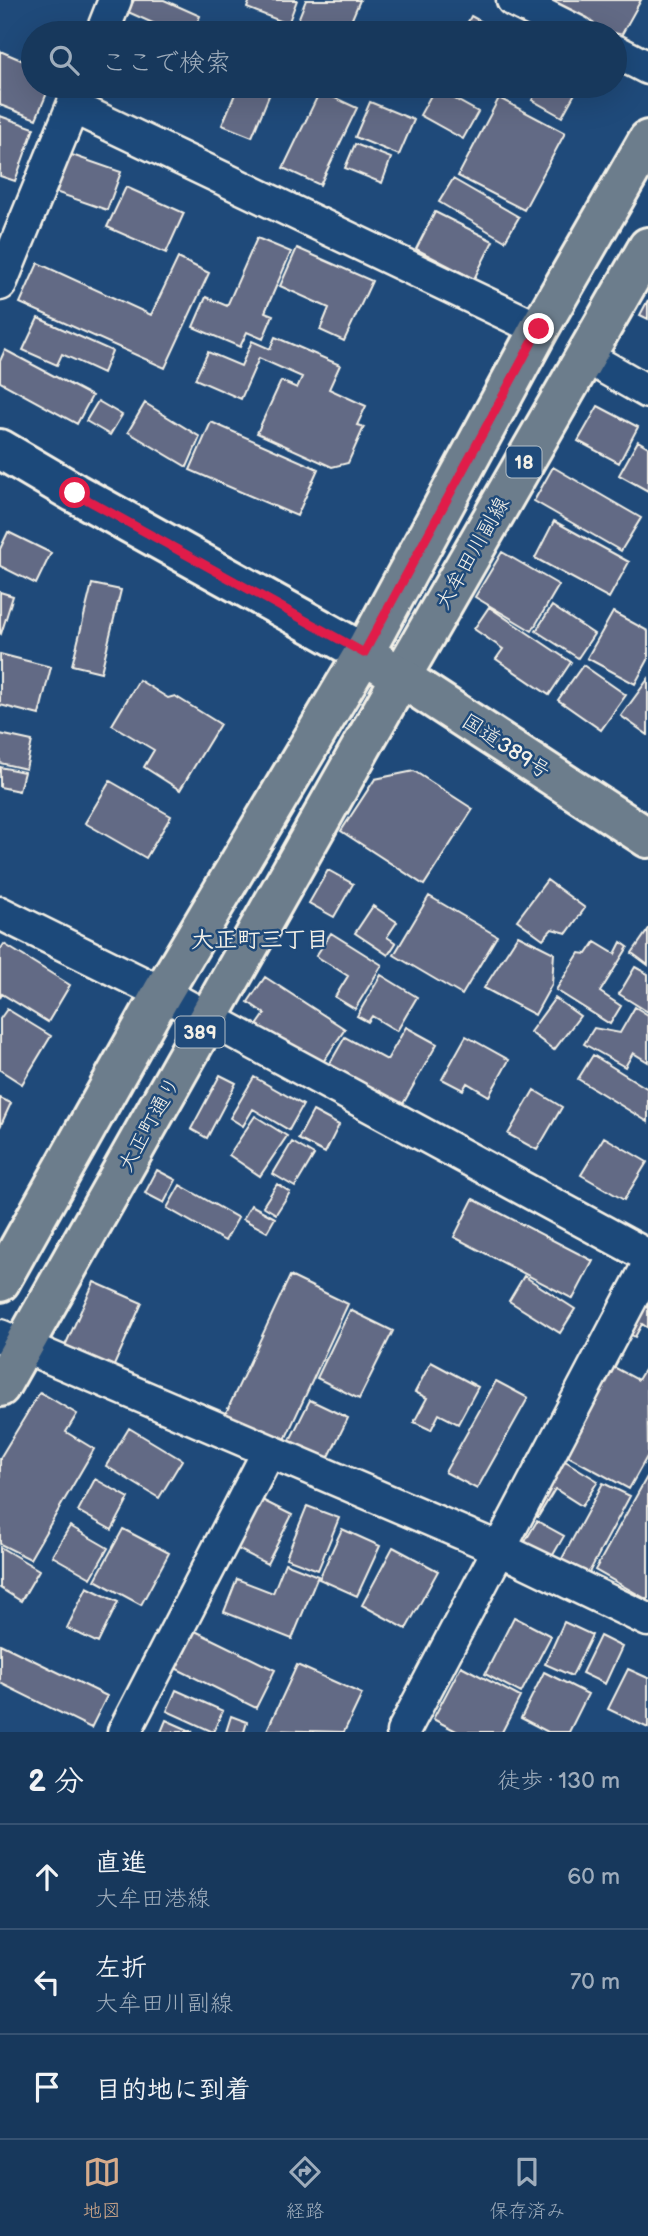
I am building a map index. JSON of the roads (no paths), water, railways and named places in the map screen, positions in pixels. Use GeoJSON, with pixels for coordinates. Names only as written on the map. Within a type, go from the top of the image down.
{"type":"FeatureCollection","features":[{"type":"Feature","properties":{"kind":"main road","name":"18"},"geometry":{"type":"LineString","coordinates":[[364,653],[539,329],[648,140]]}},
{"type":"Feature","properties":{"kind":"main road","name":"大牟田川副線"},"geometry":{"type":"LineString","coordinates":[[401,677],[648,247]]}},
{"type":"Feature","properties":{"kind":"main road"},"geometry":{"type":"LineString","coordinates":[[0,449],[364,653]]}},
{"type":"Feature","properties":{"kind":"main road","name":"国道389号"},"geometry":{"type":"LineString","coordinates":[[364,653],[648,838]]}},
{"type":"Feature","properties":{"kind":"main road","name":"389"},"geometry":{"type":"LineString","coordinates":[[0,1282],[162,993],[364,653]]}},
{"type":"Feature","properties":{"kind":"main road","name":"大正町通り"},"geometry":{"type":"LineString","coordinates":[[0,1387],[12,1341],[208,1018],[401,677]]}},
{"type":"Feature","properties":{"kind":"street"},"geometry":{"type":"LineString","coordinates":[[107,21],[115,0]]}},
{"type":"Feature","properties":{"kind":"street"},"geometry":{"type":"LineString","coordinates":[[513,0],[555,21]]}},
{"type":"Feature","properties":{"kind":"street"},"geometry":{"type":"LineString","coordinates":[[627,57],[648,68]]}},
{"type":"Feature","properties":{"kind":"street"},"geometry":{"type":"LineString","coordinates":[[0,284],[76,98]]}},
{"type":"Feature","properties":{"kind":"street"},"geometry":{"type":"LineString","coordinates":[[81,98],[539,329]]}},
{"type":"Feature","properties":{"kind":"street"},"geometry":{"type":"LineString","coordinates":[[585,356],[648,393]]}},
{"type":"Feature","properties":{"kind":"street"},"geometry":{"type":"LineString","coordinates":[[0,913],[162,993],[648,1256]]}},
{"type":"Feature","properties":{"kind":"street"},"geometry":{"type":"LineString","coordinates":[[403,1732],[648,1266]]}},
{"type":"Feature","properties":{"kind":"street"},"geometry":{"type":"LineString","coordinates":[[12,1341],[500,1549],[648,1620]]}},
{"type":"Feature","properties":{"kind":"street"},"geometry":{"type":"LineString","coordinates":[[124,1732],[269,1451]]}},
{"type":"Feature","properties":{"kind":"district","name":"大正町三丁目"},"geometry":{"type":"Point","coordinates":[260,939]}}]}
